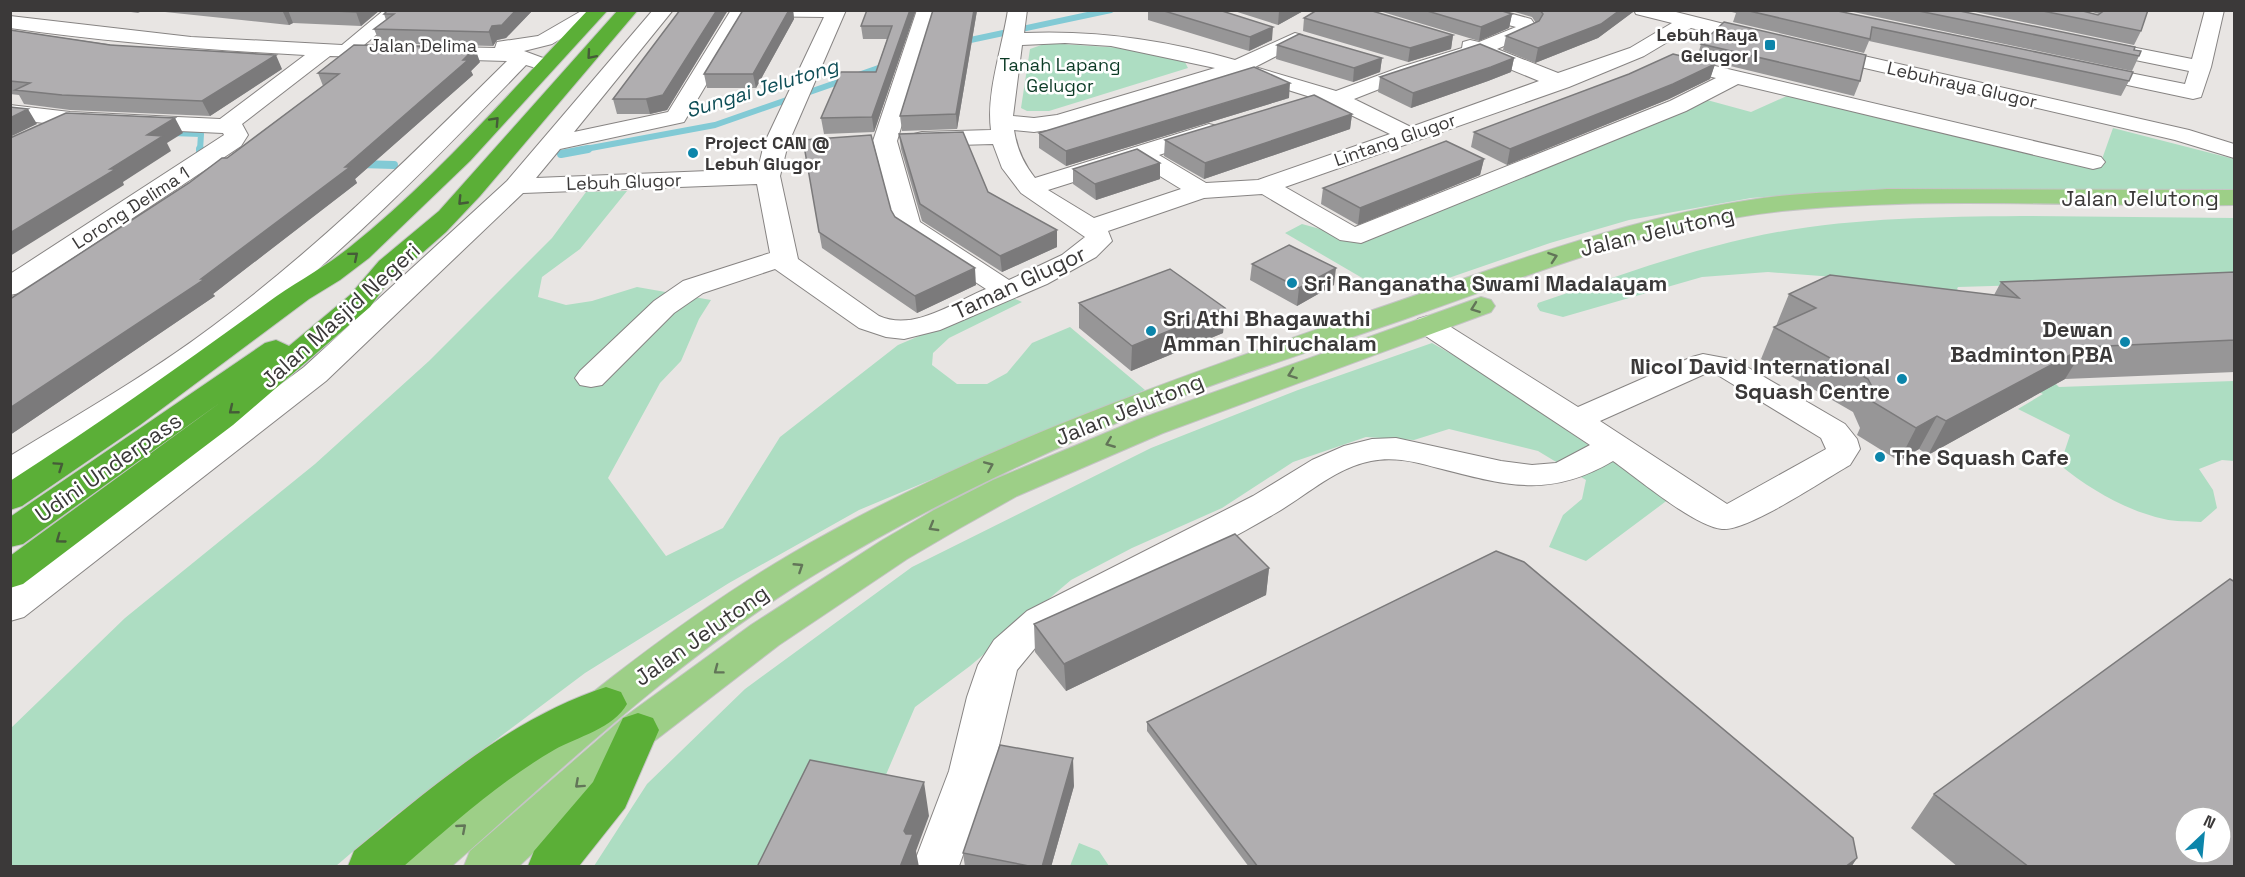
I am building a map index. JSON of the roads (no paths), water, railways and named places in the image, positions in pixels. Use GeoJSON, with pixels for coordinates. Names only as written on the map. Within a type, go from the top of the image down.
{"type":"FeatureCollection","features":[{"type":"Feature","properties":{"kind":"highway","name":"Jalan Masjid Negeri"},"geometry":{"type":"LineString","coordinates":[[10,498],[129,418],[299,292],[327,279],[393,224],[444,175],[530,57],[599,10]]}},
{"type":"Feature","properties":{"kind":"highway","name":"Jalan Masjid Negeri"},"geometry":{"type":"LineString","coordinates":[[10,575],[222,418],[360,301],[368,286],[430,234],[512,148],[629,10]]}},
{"type":"Feature","properties":{"kind":"highway","name":"Udini Underpass"},"geometry":{"type":"LineString","coordinates":[[206,398],[259,348],[322,295],[327,279]]}},
{"type":"Feature","properties":{"kind":"highway","name":"Udini Underpass"},"geometry":{"type":"LineString","coordinates":[[10,535],[273,351],[337,300],[368,286]]}},
{"type":"Feature","properties":{"kind":"highway"},"geometry":{"type":"LineString","coordinates":[[371,867],[475,778],[540,738],[622,717],[609,795],[551,867]]}},
{"type":"Feature","properties":{"kind":"main road","name":"Jalan Jelutong"},"geometry":{"type":"LineString","coordinates":[[487,867],[697,634],[805,563],[981,469],[1163,393],[1584,247],[1690,220],[1779,204],[1834,199],[2235,198]]}},
{"type":"Feature","properties":{"kind":"main road","name":"Jalan Jelutong"},"geometry":{"type":"LineString","coordinates":[[419,867],[622,717],[765,635],[894,550],[1005,488],[1151,426],[1428,325],[1626,256],[1698,238],[1795,219],[1926,209],[2235,210]]}},
{"type":"Feature","properties":{"kind":"street"},"geometry":{"type":"LineString","coordinates":[[351,45],[397,10]]}},
{"type":"Feature","properties":{"kind":"street"},"geometry":{"type":"LineString","coordinates":[[10,472],[184,360],[251,311],[408,174],[530,57],[569,10]]}},
{"type":"Feature","properties":{"kind":"street"},"geometry":{"type":"LineString","coordinates":[[10,607],[315,374],[516,186],[663,10]]}},
{"type":"Feature","properties":{"kind":"street"},"geometry":{"type":"LineString","coordinates":[[927,10],[913,56],[874,141],[908,226],[1006,290]]}},
{"type":"Feature","properties":{"kind":"street"},"geometry":{"type":"LineString","coordinates":[[1295,105],[1332,97],[1480,49],[1529,27],[1474,10]]}},
{"type":"Feature","properties":{"kind":"street"},"geometry":{"type":"LineString","coordinates":[[1643,10],[1778,40]]}},
{"type":"Feature","properties":{"kind":"street"},"geometry":{"type":"LineString","coordinates":[[2065,66],[2189,101],[2201,67],[2218,40],[2215,12],[2193,10]]}},
{"type":"Feature","properties":{"kind":"street"},"geometry":{"type":"LineString","coordinates":[[512,148],[564,131],[676,117],[741,11],[836,11],[796,98],[787,144],[768,176],[784,258],[693,287],[664,307],[591,378]]}},
{"type":"Feature","properties":{"kind":"street"},"geometry":{"type":"LineString","coordinates":[[874,141],[1001,130],[1059,122],[1236,68],[1280,34],[1307,20]]}},
{"type":"Feature","properties":{"kind":"street","name":"Lintang Glugor"},"geometry":{"type":"LineString","coordinates":[[1091,228],[1202,191],[1265,186],[1560,82],[1638,52],[1689,21]]}},
{"type":"Feature","properties":{"kind":"street","name":"Jalan Delima"},"geometry":{"type":"LineString","coordinates":[[10,22],[72,32],[323,52],[530,57]]}},
{"type":"Feature","properties":{"kind":"street"},"geometry":{"type":"LineString","coordinates":[[1001,130],[1015,27],[1065,37],[1111,40],[1198,56],[1332,97],[1447,147]]}},
{"type":"Feature","properties":{"kind":"street"},"geometry":{"type":"LineString","coordinates":[[1280,34],[1317,45]]}},
{"type":"Feature","properties":{"kind":"street"},"geometry":{"type":"LineString","coordinates":[[2085,35],[2201,67]]}},
{"type":"Feature","properties":{"kind":"street"},"geometry":{"type":"LineString","coordinates":[[1448,39],[1480,49],[1560,82]]}},
{"type":"Feature","properties":{"kind":"street","name":"Jalan Delima"},"geometry":{"type":"LineString","coordinates":[[238,46],[351,45],[530,57]]}},
{"type":"Feature","properties":{"kind":"street","name":"Lebuhraya Glugor"},"geometry":{"type":"LineString","coordinates":[[1801,45],[2235,144]]}},
{"type":"Feature","properties":{"kind":"street"},"geometry":{"type":"LineString","coordinates":[[10,112],[69,119],[225,126],[323,52]]}},
{"type":"Feature","properties":{"kind":"street"},"geometry":{"type":"LineString","coordinates":[[1638,52],[1670,60]]}},
{"type":"Feature","properties":{"kind":"street"},"geometry":{"type":"LineString","coordinates":[[1374,62],[1408,71]]}},
{"type":"Feature","properties":{"kind":"street"},"geometry":{"type":"LineString","coordinates":[[1692,66],[2093,162]]}},
{"type":"Feature","properties":{"kind":"street","name":"Lebuhraya Glugor"},"geometry":{"type":"LineString","coordinates":[[1938,76],[2181,135],[2235,151]]}},
{"type":"Feature","properties":{"kind":"street"},"geometry":{"type":"LineString","coordinates":[[1265,186],[1356,236],[1678,106],[1736,77]]}},
{"type":"Feature","properties":{"kind":"street"},"geometry":{"type":"LineString","coordinates":[[30,139],[69,119]]}},
{"type":"Feature","properties":{"kind":"street"},"geometry":{"type":"LineString","coordinates":[[536,119],[564,131]]}},
{"type":"Feature","properties":{"kind":"street","name":"Lorong Delima 1"},"geometry":{"type":"LineString","coordinates":[[10,287],[233,141],[236,135],[235,129],[225,126]]}},
{"type":"Feature","properties":{"kind":"street"},"geometry":{"type":"LineString","coordinates":[[1030,188],[1228,126]]}},
{"type":"Feature","properties":{"kind":"street","name":"Taman Glugor"},"geometry":{"type":"LineString","coordinates":[[784,258],[790,269],[884,329],[902,331],[919,328],[1090,250],[1099,242],[1091,228],[1030,188],[1017,174],[1001,130]]}},
{"type":"Feature","properties":{"kind":"street"},"geometry":{"type":"LineString","coordinates":[[1139,153],[1202,191]]}},
{"type":"Feature","properties":{"kind":"street"},"geometry":{"type":"LineString","coordinates":[[1476,161],[1506,176]]}},
{"type":"Feature","properties":{"kind":"street","name":"Lebuh Glugor"},"geometry":{"type":"LineString","coordinates":[[516,186],[768,176]]}},
{"type":"Feature","properties":{"kind":"street"},"geometry":{"type":"LineString","coordinates":[[1428,325],[1576,420],[1702,506],[1723,517],[1733,516],[1838,457],[1843,449],[1840,439],[1821,423],[1724,366],[1713,363],[1703,363],[1576,420]]}},
{"type":"Feature","properties":{"kind":"street"},"geometry":{"type":"LineString","coordinates":[[936,867],[975,758],[993,674],[1017,638],[1041,621],[1265,504],[1289,487],[1338,461],[1360,454],[1389,448],[1497,471],[1533,474],[1559,473],[1613,446]]}},
{"type":"Feature","properties":{"kind":"waterway","name":"Sungai Jelutong"},"geometry":{"type":"LineString","coordinates":[[961,42],[1111,10]]}},
{"type":"Feature","properties":{"kind":"waterway","name":"Sungai Jelutong"},"geometry":{"type":"LineString","coordinates":[[580,150],[715,125],[887,65]]}},
{"type":"Feature","properties":{"kind":"waterway"},"geometry":{"type":"LineString","coordinates":[[171,133],[201,134],[200,150]]}},
{"type":"Feature","properties":{"kind":"waterway","name":"Sungai Jelutong"},"geometry":{"type":"LineString","coordinates":[[561,154],[588,149]]}},
{"type":"Feature","properties":{"kind":"waterway","name":"Sungai Jelutong"},"geometry":{"type":"LineString","coordinates":[[360,164],[394,165]]}},
{"type":"Feature","properties":{"kind":"place","name":"Lebuh Raya Gelugor I"},"geometry":{"type":"Point","coordinates":[1770,45]}},
{"type":"Feature","properties":{"kind":"place","name":"Project CAN @ Lebuh Glugor"},"geometry":{"type":"Point","coordinates":[693,153]}},
{"type":"Feature","properties":{"kind":"place","name":"Sri Ranganatha Swami Madalayam"},"geometry":{"type":"Point","coordinates":[1292,283]}},
{"type":"Feature","properties":{"kind":"place","name":"Sri Athi Bhagawathi Amman Thiruchalam"},"geometry":{"type":"Point","coordinates":[1151,331]}},
{"type":"Feature","properties":{"kind":"place","name":"Dewan Badminton PBA"},"geometry":{"type":"Point","coordinates":[2125,342]}},
{"type":"Feature","properties":{"kind":"place","name":"Nicol David International Squash Centre"},"geometry":{"type":"Point","coordinates":[1902,379]}},
{"type":"Feature","properties":{"kind":"place","name":"The Squash Cafe"},"geometry":{"type":"Point","coordinates":[1880,457]}},
{"type":"Feature","properties":{"kind":"park label","name":"Tanah Lapang Gelugor"},"geometry":{"type":"Point","coordinates":[1060,76]}}]}
